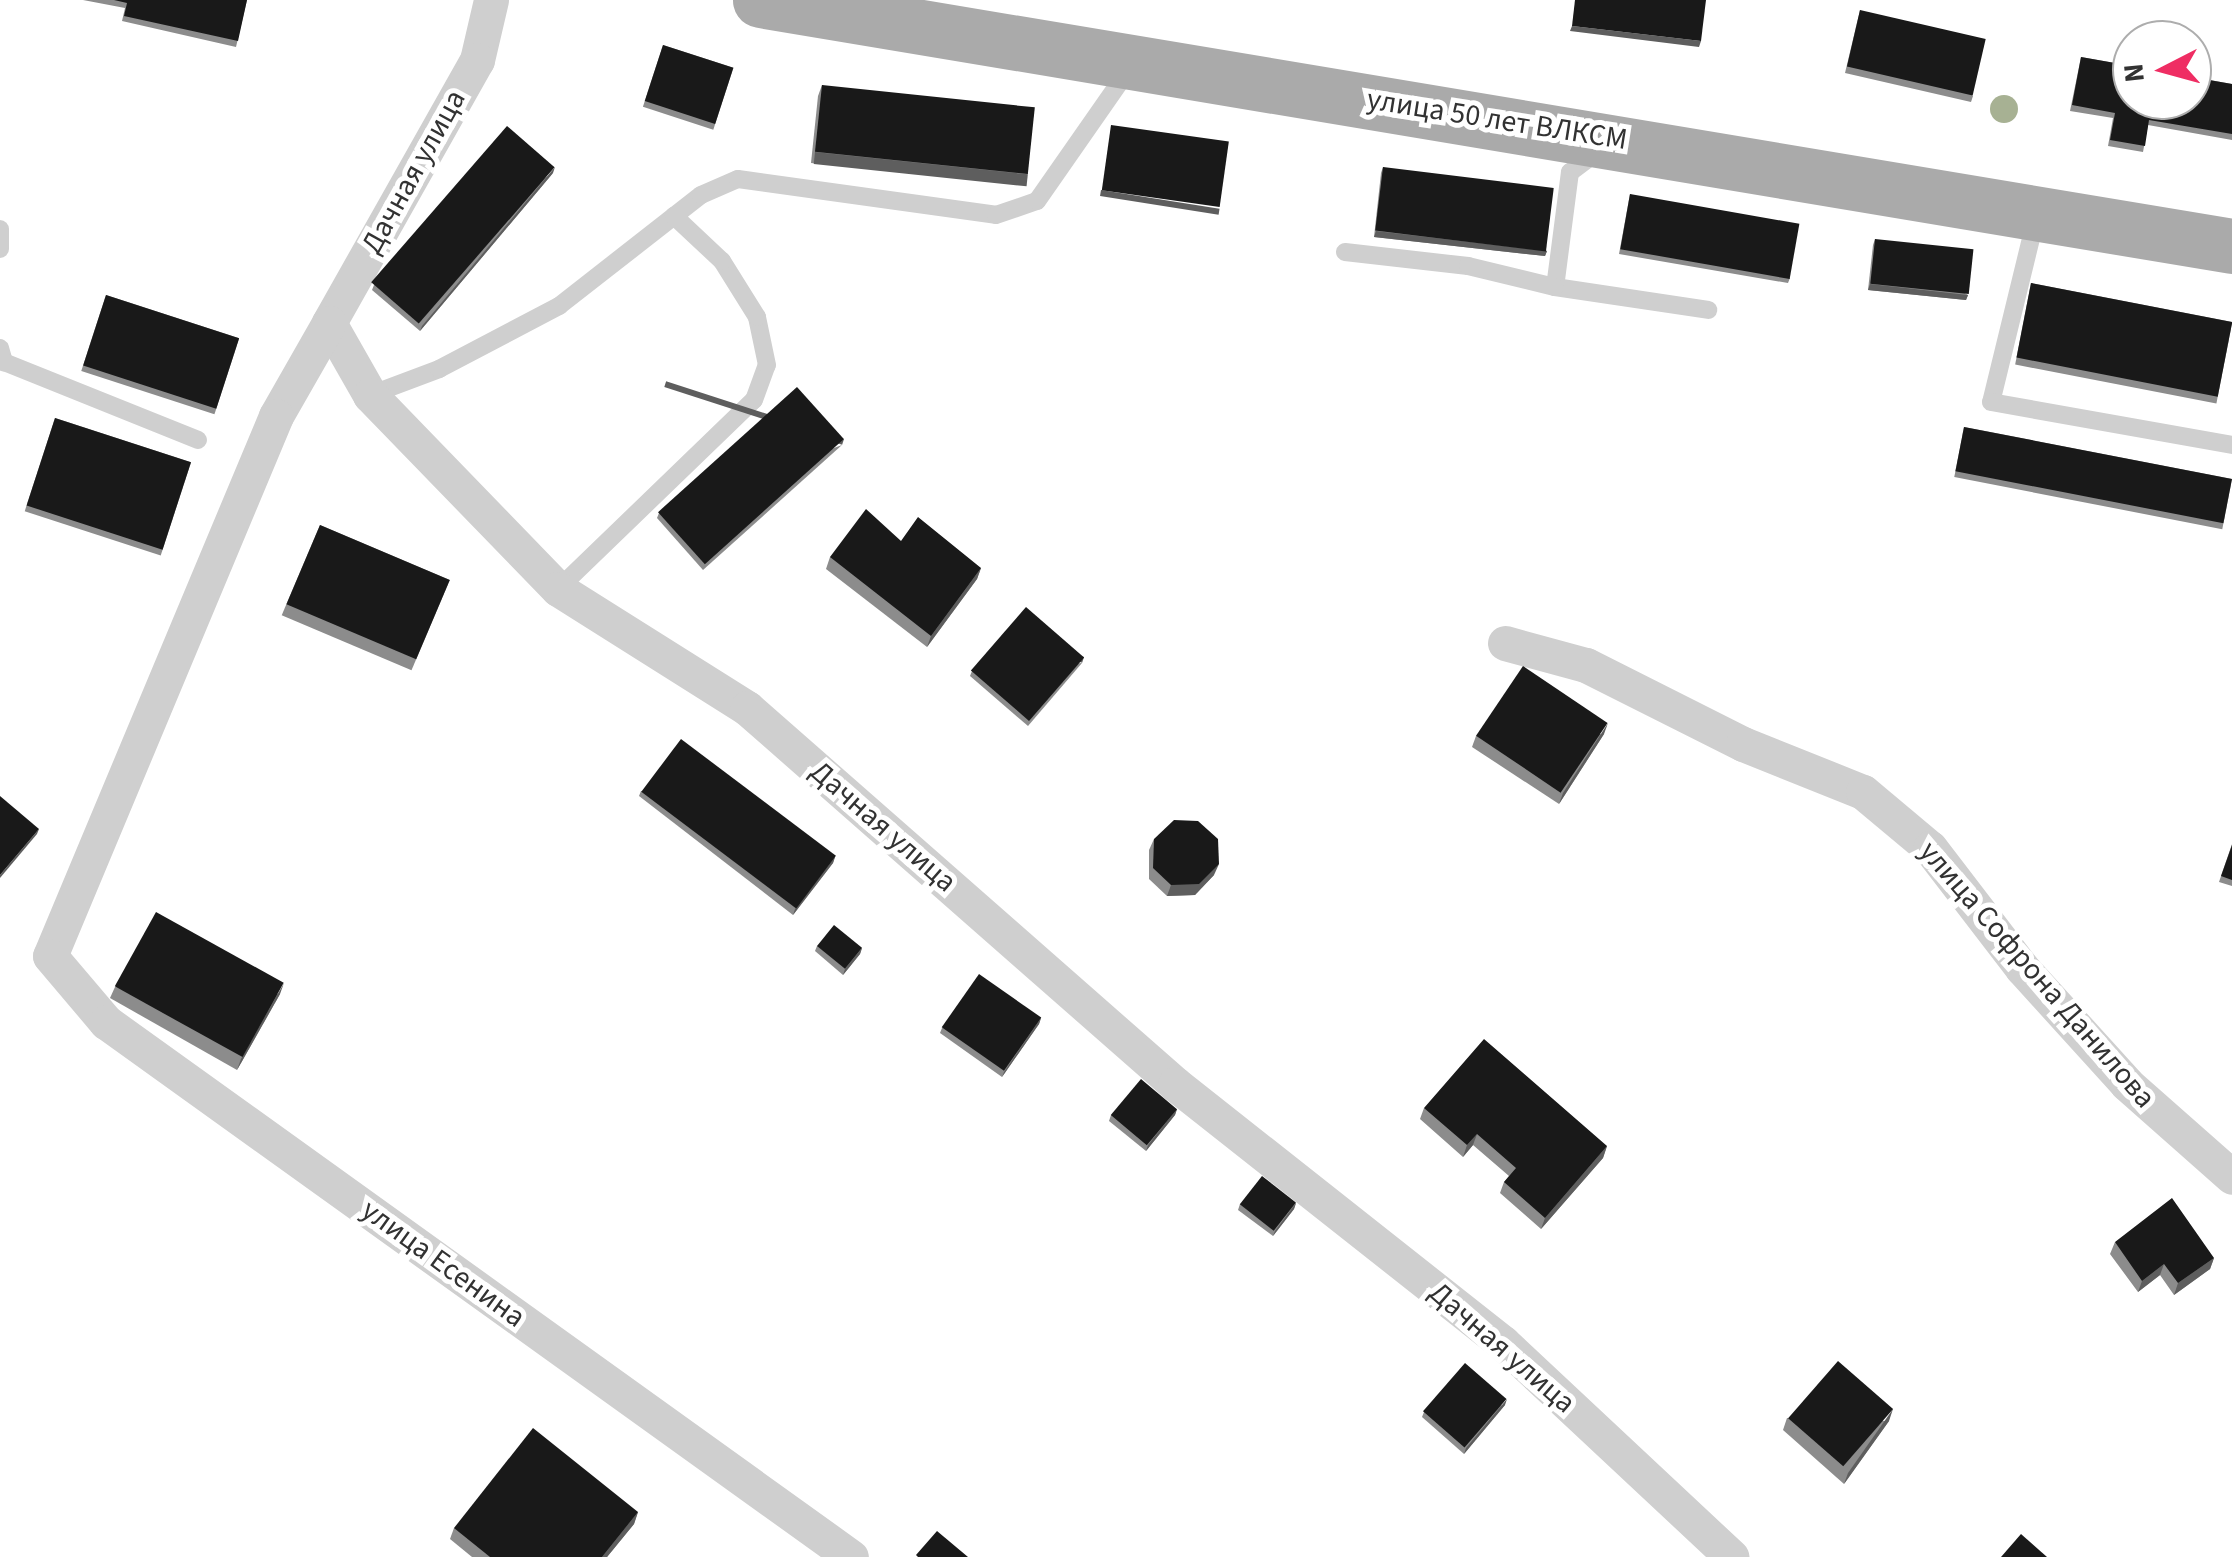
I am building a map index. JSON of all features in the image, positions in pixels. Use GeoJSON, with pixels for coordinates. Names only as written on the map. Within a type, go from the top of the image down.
{"type":"FeatureCollection","features":[{"type":"Feature","properties":{"kind":"main road","name":"улица 50 лет ВЛКСМ"},"geometry":{"type":"LineString","coordinates":[[760,0],[1133,64],[1614,138],[2232,246]]}},
{"type":"Feature","properties":{"kind":"street","name":"Дачная улица"},"geometry":{"type":"LineString","coordinates":[[491,0],[477,60],[329,322],[370,395],[558,589],[746,708],[1175,1084],[1502,1343],[1732,1557]]}},
{"type":"Feature","properties":{"kind":"street","name":"улица Есенина"},"geometry":{"type":"LineString","coordinates":[[329,322],[276,416],[50,956],[106,1022],[850,1557]]}},
{"type":"Feature","properties":{"kind":"street","name":"улица Софрона Данилова"},"geometry":{"type":"LineString","coordinates":[[1505,642],[1586,665],[1743,744],[1863,792],[1930,848],[2022,968],[2127,1084],[2232,1178]]}},
{"type":"Feature","properties":{"kind":"lane"},"geometry":{"type":"LineString","coordinates":[[370,395],[439,369],[559,306],[674,216],[738,179],[996,215],[1037,201],[1133,64]]}},
{"type":"Feature","properties":{"kind":"lane"},"geometry":{"type":"LineString","coordinates":[[1555,287],[1570,172],[1614,138]]}},
{"type":"Feature","properties":{"kind":"lane"},"geometry":{"type":"LineString","coordinates":[[2037,211],[1991,402],[2232,444]]}},
{"type":"Feature","properties":{"kind":"lane"},"geometry":{"type":"LineString","coordinates":[[558,589],[754,400],[767,365],[757,317],[740,289],[722,262],[674,216]]}},
{"type":"Feature","properties":{"kind":"lane"},"geometry":{"type":"LineString","coordinates":[[0,229],[0,249]]}},
{"type":"Feature","properties":{"kind":"lane"},"geometry":{"type":"LineString","coordinates":[[1345,252],[1468,266],[1555,287],[1708,310]]}},
{"type":"Feature","properties":{"kind":"lane"},"geometry":{"type":"LineString","coordinates":[[0,348],[4,362],[198,440]]}},
{"type":"Feature","properties":{"kind":"building"},"geometry":{"type":"Polygon","coordinates":[[[114,0],[247,0],[238,41],[124,16],[127,3],[114,0]]]}},
{"type":"Feature","properties":{"kind":"building"},"geometry":{"type":"Polygon","coordinates":[[[1575,0],[1706,0],[1701,41],[1572,26],[1575,0]]]}},
{"type":"Feature","properties":{"kind":"building"},"geometry":{"type":"Polygon","coordinates":[[[1860,10],[1986,39],[1973,96],[1847,67],[1860,10]]]}},
{"type":"Feature","properties":{"kind":"building"},"geometry":{"type":"Polygon","coordinates":[[[663,45],[733,68],[715,124],[645,101],[663,45]]]}},
{"type":"Feature","properties":{"kind":"building"},"geometry":{"type":"Polygon","coordinates":[[[2081,57],[2112,62],[2112,112],[2072,105],[2081,57]]]}},
{"type":"Feature","properties":{"kind":"building"},"geometry":{"type":"Polygon","coordinates":[[[2212,80],[2232,84],[2232,134],[2149,120],[2212,120],[2212,80]]]}},
{"type":"Feature","properties":{"kind":"building"},"geometry":{"type":"Polygon","coordinates":[[[822,85],[1035,107],[1028,174],[815,152],[822,85]]]}},
{"type":"Feature","properties":{"kind":"building"},"geometry":{"type":"Polygon","coordinates":[[[2114,120],[2149,120],[2145,146],[2110,140],[2114,120]]]}},
{"type":"Feature","properties":{"kind":"building"},"geometry":{"type":"Polygon","coordinates":[[[1111,125],[1229,142],[1220,207],[1102,190],[1111,125]]]}},
{"type":"Feature","properties":{"kind":"building"},"geometry":{"type":"Polygon","coordinates":[[[507,126],[555,167],[419,324],[371,282],[507,126]]]}},
{"type":"Feature","properties":{"kind":"building"},"geometry":{"type":"Polygon","coordinates":[[[1383,167],[1554,188],[1546,251],[1375,231],[1383,167]]]}},
{"type":"Feature","properties":{"kind":"building"},"geometry":{"type":"Polygon","coordinates":[[[1630,194],[1799,224],[1790,279],[1620,249],[1630,194]]]}},
{"type":"Feature","properties":{"kind":"building"},"geometry":{"type":"Polygon","coordinates":[[[1875,239],[1973,249],[1969,294],[1870,284],[1875,239]]]}},
{"type":"Feature","properties":{"kind":"building"},"geometry":{"type":"Polygon","coordinates":[[[2031,283],[2232,322],[2218,397],[2016,358],[2031,283]]]}},
{"type":"Feature","properties":{"kind":"building"},"geometry":{"type":"Polygon","coordinates":[[[106,295],[239,338],[216,409],[83,365],[106,295]]]}},
{"type":"Feature","properties":{"kind":"building"},"geometry":{"type":"Polygon","coordinates":[[[797,387],[844,439],[705,564],[658,512],[797,387]]]}},
{"type":"Feature","properties":{"kind":"building"},"geometry":{"type":"Polygon","coordinates":[[[55,418],[191,462],[163,550],[27,505],[55,418]]]}},
{"type":"Feature","properties":{"kind":"building"},"geometry":{"type":"Polygon","coordinates":[[[1964,427],[2232,479],[2223,523],[1955,471],[1964,427]]]}},
{"type":"Feature","properties":{"kind":"building"},"geometry":{"type":"Polygon","coordinates":[[[866,509],[901,541],[918,517],[981,568],[931,636],[830,557],[866,509]]]}},
{"type":"Feature","properties":{"kind":"building"},"geometry":{"type":"Polygon","coordinates":[[[320,525],[450,580],[416,659],[286,604],[320,525]]]}},
{"type":"Feature","properties":{"kind":"building"},"geometry":{"type":"Polygon","coordinates":[[[1026,607],[1084,658],[1029,721],[971,670],[1026,607]]]}},
{"type":"Feature","properties":{"kind":"building"},"geometry":{"type":"Polygon","coordinates":[[[1523,666],[1608,723],[1561,793],[1476,736],[1523,666]]]}},
{"type":"Feature","properties":{"kind":"building"},"geometry":{"type":"Polygon","coordinates":[[[681,739],[836,856],[796,908],[641,792],[681,739]]]}},
{"type":"Feature","properties":{"kind":"building"},"geometry":{"type":"Polygon","coordinates":[[[0,796],[39,829],[0,875],[0,796]]]}},
{"type":"Feature","properties":{"kind":"building"},"geometry":{"type":"Polygon","coordinates":[[[1174,820],[1198,821],[1218,839],[1219,864],[1199,884],[1171,885],[1153,868],[1154,839],[1174,820]]]}},
{"type":"Feature","properties":{"kind":"building"},"geometry":{"type":"Polygon","coordinates":[[[2232,845],[2232,880],[2221,876],[2232,845]]]}},
{"type":"Feature","properties":{"kind":"building"},"geometry":{"type":"Polygon","coordinates":[[[156,912],[284,983],[242,1057],[115,986],[156,912]]]}},
{"type":"Feature","properties":{"kind":"building"},"geometry":{"type":"Polygon","coordinates":[[[834,925],[862,948],[845,969],[817,946],[834,925]]]}},
{"type":"Feature","properties":{"kind":"building"},"geometry":{"type":"Polygon","coordinates":[[[979,974],[1041,1018],[1004,1071],[942,1027],[979,974]]]}},
{"type":"Feature","properties":{"kind":"building"},"geometry":{"type":"Polygon","coordinates":[[[1484,1039],[1607,1146],[1545,1218],[1504,1182],[1516,1168],[1477,1134],[1467,1145],[1424,1108],[1484,1039]]]}},
{"type":"Feature","properties":{"kind":"building"},"geometry":{"type":"Polygon","coordinates":[[[1141,1079],[1177,1109],[1147,1145],[1111,1115],[1141,1079]]]}},
{"type":"Feature","properties":{"kind":"building"},"geometry":{"type":"Polygon","coordinates":[[[1262,1176],[1296,1202],[1274,1231],[1240,1204],[1262,1176]]]}},
{"type":"Feature","properties":{"kind":"building"},"geometry":{"type":"Polygon","coordinates":[[[2172,1198],[2214,1258],[2178,1283],[2164,1264],[2142,1281],[2115,1242],[2172,1198]]]}},
{"type":"Feature","properties":{"kind":"building"},"geometry":{"type":"Polygon","coordinates":[[[1838,1361],[1893,1409],[1843,1466],[1788,1418],[1838,1361]]]}},
{"type":"Feature","properties":{"kind":"building"},"geometry":{"type":"Polygon","coordinates":[[[1465,1363],[1507,1399],[1465,1447],[1423,1411],[1465,1363]]]}},
{"type":"Feature","properties":{"kind":"building"},"geometry":{"type":"Polygon","coordinates":[[[533,1428],[638,1512],[602,1557],[490,1557],[454,1528],[533,1428]]]}},
{"type":"Feature","properties":{"kind":"building"},"geometry":{"type":"Polygon","coordinates":[[[937,1531],[968,1557],[918,1557],[937,1531]]]}},
{"type":"Feature","properties":{"kind":"building"},"geometry":{"type":"Polygon","coordinates":[[[2021,1534],[2047,1557],[2001,1557],[2021,1534]]]}}]}
